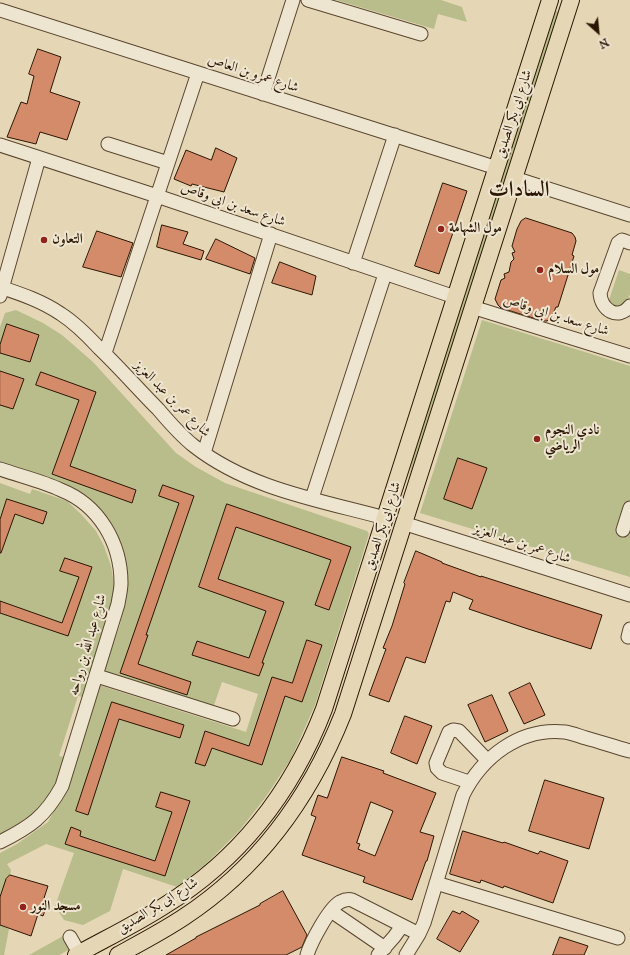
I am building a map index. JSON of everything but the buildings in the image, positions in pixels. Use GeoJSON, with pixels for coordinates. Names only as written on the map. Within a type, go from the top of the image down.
{"type":"FeatureCollection","features":[{"type":"Feature","properties":{"kind":"main road","name":"شارع ابى بكر الصديق"},"geometry":{"type":"LineString","coordinates":[[78,954],[164,906],[194,886],[226,858],[251,832],[283,791],[305,753],[324,709],[550,0]]}},
{"type":"Feature","properties":{"kind":"main road","name":"شارع ابى بكر الصديق"},"geometry":{"type":"LineString","coordinates":[[118,955],[185,917],[231,881],[261,850],[289,816],[305,792],[332,741],[343,714],[472,307],[572,0]]}},
{"type":"Feature","properties":{"kind":"main road"},"geometry":{"type":"LineString","coordinates":[[410,440],[428,445]]}},
{"type":"Feature","properties":{"kind":"main road"},"geometry":{"type":"LineString","coordinates":[[315,732],[332,741]]}},
{"type":"Feature","properties":{"kind":"main road"},"geometry":{"type":"LineString","coordinates":[[149,914],[160,932]]}},
{"type":"Feature","properties":{"kind":"street"},"geometry":{"type":"LineString","coordinates":[[263,94],[293,0]]}},
{"type":"Feature","properties":{"kind":"street"},"geometry":{"type":"LineString","coordinates":[[308,0],[421,34]]}},
{"type":"Feature","properties":{"kind":"street","name":"شارع عمرو بن العاص"},"geometry":{"type":"LineString","coordinates":[[0,10],[497,168]]}},
{"type":"Feature","properties":{"kind":"street"},"geometry":{"type":"LineString","coordinates":[[105,353],[198,73]]}},
{"type":"Feature","properties":{"kind":"street"},"geometry":{"type":"LineString","coordinates":[[353,263],[395,136]]}},
{"type":"Feature","properties":{"kind":"street"},"geometry":{"type":"LineString","coordinates":[[108,144],[168,163]]}},
{"type":"Feature","properties":{"kind":"street","name":"شارع سعد بن ابى وقاص"},"geometry":{"type":"LineString","coordinates":[[0,145],[157,196],[456,297]]}},
{"type":"Feature","properties":{"kind":"street"},"geometry":{"type":"LineString","coordinates":[[1,290],[39,158]]}},
{"type":"Feature","properties":{"kind":"street"},"geometry":{"type":"LineString","coordinates":[[514,178],[630,215]]}},
{"type":"Feature","properties":{"kind":"street"},"geometry":{"type":"LineString","coordinates":[[204,453],[271,234]]}},
{"type":"Feature","properties":{"kind":"street"},"geometry":{"type":"LineString","coordinates":[[630,243],[622,240],[618,243],[600,293],[600,300],[603,306],[614,313],[621,312],[630,306]]}},
{"type":"Feature","properties":{"kind":"street"},"geometry":{"type":"LineString","coordinates":[[312,498],[385,274]]}},
{"type":"Feature","properties":{"kind":"street","name":"شارع عمر بن عبد العزيز"},"geometry":{"type":"LineString","coordinates":[[1,290],[37,300],[60,313],[82,330],[177,430],[204,453],[236,473],[254,481],[385,518]]}},
{"type":"Feature","properties":{"kind":"street","name":"شارع سعد بن ابى وقاص"},"geometry":{"type":"LineString","coordinates":[[472,307],[630,356]]}},
{"type":"Feature","properties":{"kind":"street","name":"شارع عبد الله بن رواحه"},"geometry":{"type":"LineString","coordinates":[[0,469],[62,490],[86,504],[103,523],[114,543],[120,563],[121,584],[118,604],[66,776],[56,796],[42,815],[24,830],[0,842]]}},
{"type":"Feature","properties":{"kind":"street"},"geometry":{"type":"LineString","coordinates":[[623,530],[630,508]]}},
{"type":"Feature","properties":{"kind":"street","name":"شارع عمر بن عبد العزيز"},"geometry":{"type":"LineString","coordinates":[[403,523],[630,595]]}},
{"type":"Feature","properties":{"kind":"street"},"geometry":{"type":"LineString","coordinates":[[97,676],[233,719]]}},
{"type":"Feature","properties":{"kind":"street"},"geometry":{"type":"LineString","coordinates":[[469,782],[442,773],[437,768],[436,763],[449,732],[453,730],[459,731],[487,760]]}},
{"type":"Feature","properties":{"kind":"street"},"geometry":{"type":"LineString","coordinates":[[406,955],[419,934],[463,795],[469,782],[487,760],[498,751],[524,738],[552,732],[566,732],[630,751]]}},
{"type":"Feature","properties":{"kind":"street"},"geometry":{"type":"LineString","coordinates":[[436,883],[618,938]]}},
{"type":"Feature","properties":{"kind":"street"},"geometry":{"type":"LineString","coordinates":[[307,955],[316,932],[336,905],[341,902],[352,900],[419,934]]}},
{"type":"Feature","properties":{"kind":"street"},"geometry":{"type":"LineString","coordinates":[[331,911],[382,951],[402,926]]}},
{"type":"Feature","properties":{"kind":"street"},"geometry":{"type":"LineString","coordinates":[[70,937],[78,954]]}},
{"type":"Feature","properties":{"kind":"green space"},"geometry":{"type":"Polygon","coordinates":[[[336,0],[441,0],[462,7],[467,22],[438,14],[434,29],[336,0]]]}},
{"type":"Feature","properties":{"kind":"green space"},"geometry":{"type":"Polygon","coordinates":[[[559,11],[408,480],[417,441],[553,12],[559,11]]]}},
{"type":"Feature","properties":{"kind":"green space"},"geometry":{"type":"Polygon","coordinates":[[[619,270],[630,274],[630,294],[624,312],[607,306],[619,270]]]}},
{"type":"Feature","properties":{"kind":"green space"},"geometry":{"type":"Polygon","coordinates":[[[16,310],[43,323],[62,335],[93,362],[176,453],[196,467],[225,483],[367,531],[369,534],[315,705],[291,759],[265,798],[239,831],[206,864],[177,887],[123,869],[110,911],[83,925],[64,920],[55,906],[74,853],[46,844],[7,864],[11,870],[10,875],[6,879],[0,897],[0,853],[17,844],[48,822],[55,809],[63,799],[99,685],[246,732],[258,694],[222,682],[212,711],[101,676],[120,625],[128,582],[122,551],[85,500],[61,483],[0,462],[0,327],[5,313],[16,310]]]}},
{"type":"Feature","properties":{"kind":"green space","name":"نادي النجوم الرياضي"},"geometry":{"type":"Polygon","coordinates":[[[482,320],[630,366],[630,577],[420,513],[482,320]]]}},
{"type":"Feature","properties":{"kind":"green space"},"geometry":{"type":"Polygon","coordinates":[[[0,483],[30,494],[32,489],[67,501],[96,531],[104,546],[111,566],[114,584],[113,602],[83,697],[78,696],[59,756],[64,757],[58,774],[63,782],[38,812],[0,839],[0,483]]]}},
{"type":"Feature","properties":{"kind":"green space"},"geometry":{"type":"Polygon","coordinates":[[[0,925],[9,929],[4,955],[0,955],[0,925]]]}},
{"type":"Feature","properties":{"kind":"green space"},"geometry":{"type":"Polygon","coordinates":[[[72,931],[80,944],[59,955],[29,955],[72,931]]]}},
{"type":"Feature","properties":{"kind":"place","name":"مول الشهامة"},"geometry":{"type":"Point","coordinates":[441,229]}},
{"type":"Feature","properties":{"kind":"place","name":"التعاون"},"geometry":{"type":"Point","coordinates":[44,240]}},
{"type":"Feature","properties":{"kind":"place","name":"مول السلام"},"geometry":{"type":"Point","coordinates":[540,270]}},
{"type":"Feature","properties":{"kind":"place","name":"نادي النجوم الرياضي"},"geometry":{"type":"Point","coordinates":[537,439]}},
{"type":"Feature","properties":{"kind":"place","name":"مسجد النور"},"geometry":{"type":"Point","coordinates":[23,907]}},
{"type":"Feature","properties":{"kind":"district","name":"السادات"},"geometry":{"type":"Point","coordinates":[519,191]}}]}
